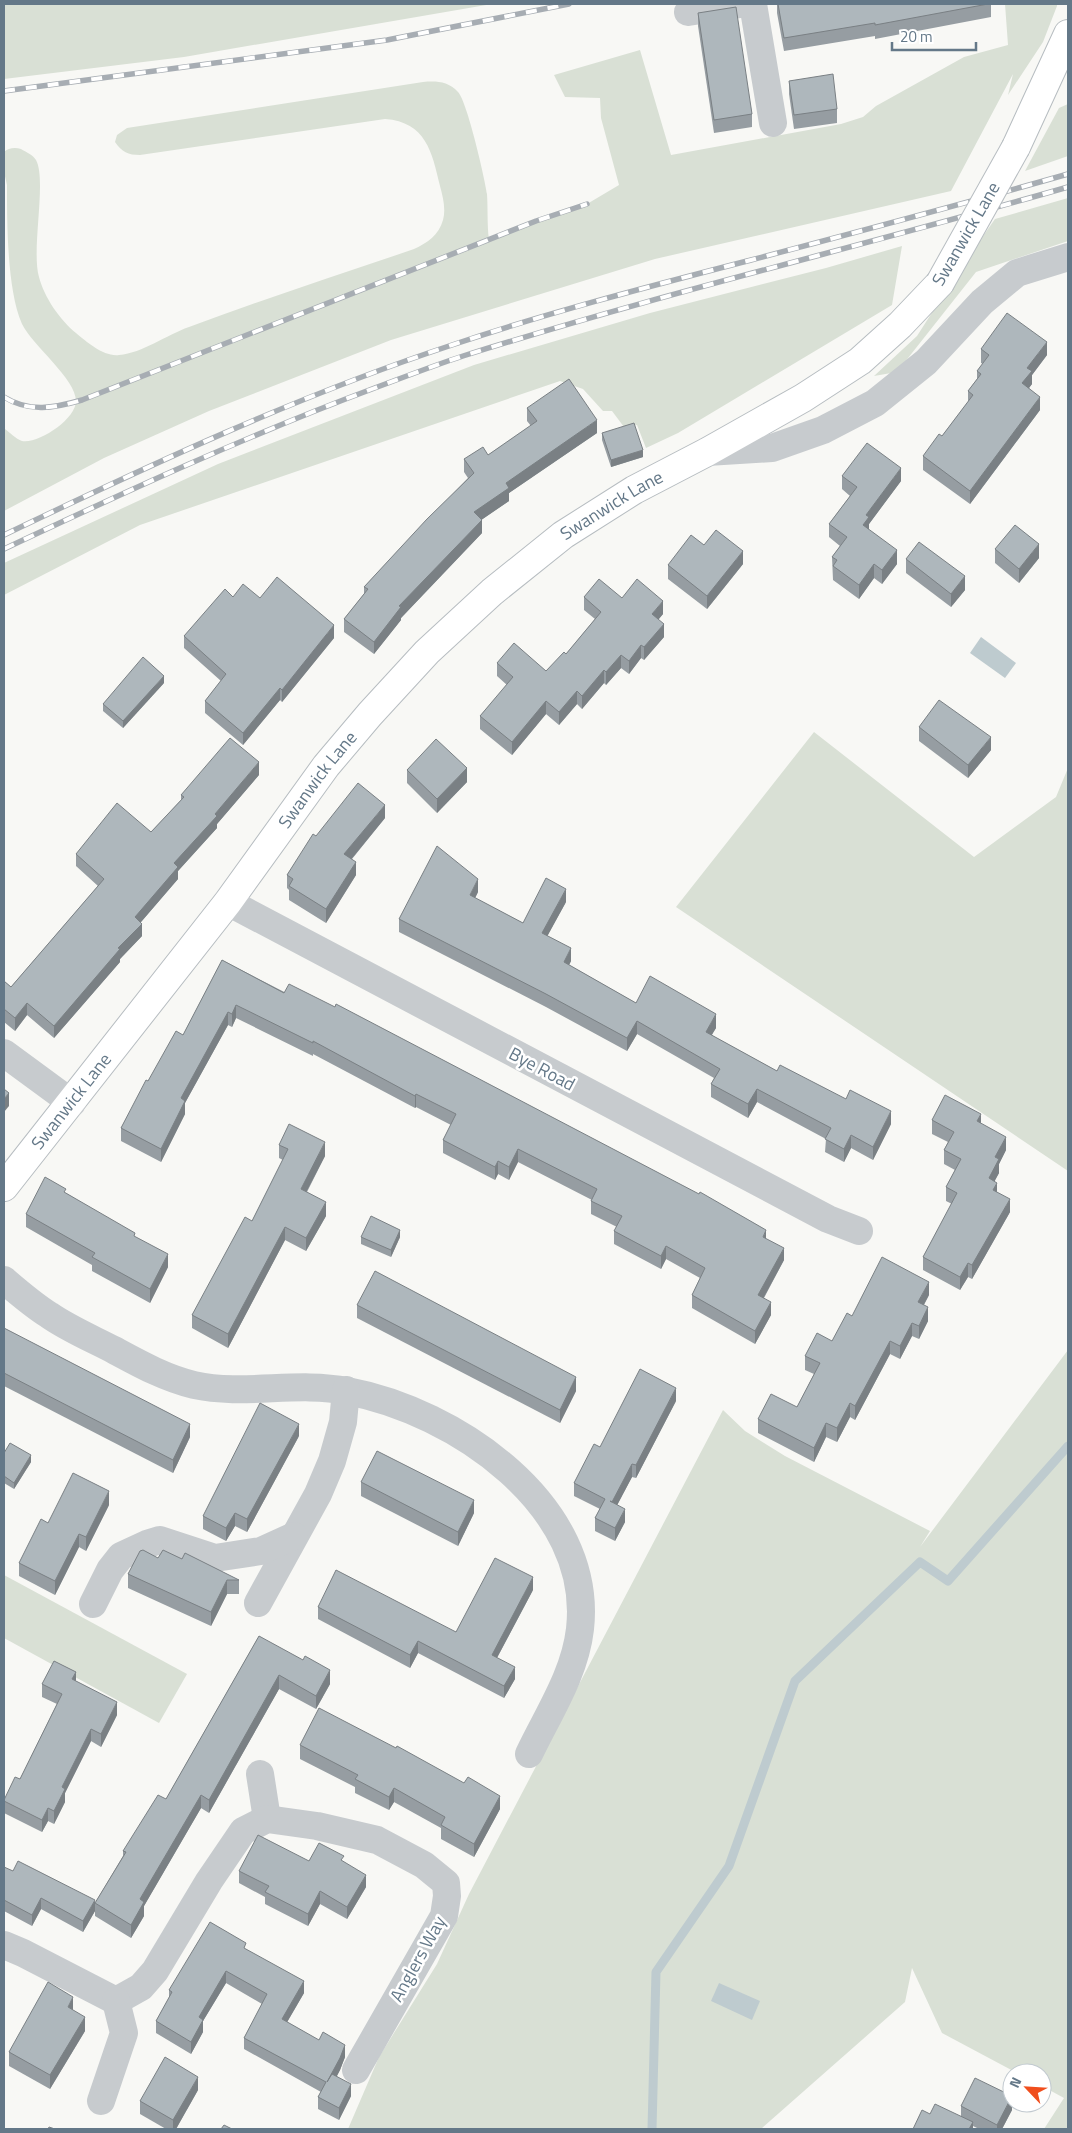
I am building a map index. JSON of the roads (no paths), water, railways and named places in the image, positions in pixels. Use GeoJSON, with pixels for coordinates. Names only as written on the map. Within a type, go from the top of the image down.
{"type":"FeatureCollection","features":[{"type":"Feature","properties":{"kind":"street"},"geometry":{"type":"LineString","coordinates":[[688,12],[740,4]]}},
{"type":"Feature","properties":{"kind":"street"},"geometry":{"type":"LineString","coordinates":[[753,4],[773,123]]}},
{"type":"Feature","properties":{"kind":"street","name":"Swanwick Lane"},"geometry":{"type":"LineString","coordinates":[[4,1187],[72,1103],[228,902],[326,766],[370,714],[427,652],[492,592],[563,535],[634,490],[707,452],[803,398],[860,361],[900,325],[940,283],[1016,147],[1068,34]]}},
{"type":"Feature","properties":{"kind":"street","name":"Swanwick Lane"},"geometry":{"type":"LineString","coordinates":[[707,452],[772,448],[823,430],[875,403],[926,362],[982,302],[1017,273],[1068,257]]}},
{"type":"Feature","properties":{"kind":"street","name":"Bye Road"},"geometry":{"type":"LineString","coordinates":[[228,902],[819,1214],[859,1231]]}},
{"type":"Feature","properties":{"kind":"street"},"geometry":{"type":"LineString","coordinates":[[4,1053],[72,1103]]}},
{"type":"Feature","properties":{"kind":"street"},"geometry":{"type":"LineString","coordinates":[[4,1280],[50,1316],[160,1374],[196,1385],[346,1390],[391,1402],[432,1418],[468,1438],[502,1466],[533,1496],[558,1529],[572,1557],[580,1586],[580,1629],[571,1669],[529,1754]]}},
{"type":"Feature","properties":{"kind":"street"},"geometry":{"type":"LineString","coordinates":[[258,1603],[318,1494],[332,1462],[343,1422],[346,1390]]}},
{"type":"Feature","properties":{"kind":"street"},"geometry":{"type":"LineString","coordinates":[[93,1604],[110,1570],[121,1556],[147,1544],[160,1540],[215,1558],[261,1551],[294,1536]]}},
{"type":"Feature","properties":{"kind":"street"},"geometry":{"type":"LineString","coordinates":[[116,2001],[141,1987],[155,1971],[209,1881],[243,1831],[267,1819],[260,1774]]}},
{"type":"Feature","properties":{"kind":"street","name":"Anglers Way"},"geometry":{"type":"LineString","coordinates":[[267,1819],[317,1826],[378,1840],[424,1865],[446,1883],[447,1896],[444,1916],[356,2070]]}},
{"type":"Feature","properties":{"kind":"street"},"geometry":{"type":"LineString","coordinates":[[4,1946],[23,1953],[116,2001],[124,2033],[101,2101]]}},
{"type":"Feature","properties":{"kind":"waterway"},"geometry":{"type":"LineString","coordinates":[[652,2129],[656,1972],[729,1866],[795,1681],[920,1562],[948,1581],[1068,1446]]}},
{"type":"Feature","properties":{"kind":"railway"},"geometry":{"type":"LineString","coordinates":[[4,91],[387,40],[569,4]]}},
{"type":"Feature","properties":{"kind":"railway"},"geometry":{"type":"LineString","coordinates":[[4,535],[114,483],[281,409],[337,386],[452,345],[526,321],[601,300],[1068,174]]}},
{"type":"Feature","properties":{"kind":"railway"},"geometry":{"type":"LineString","coordinates":[[4,549],[232,445],[325,407],[451,360],[614,311],[1068,187]]}},
{"type":"Feature","properties":{"kind":"railway"},"geometry":{"type":"LineString","coordinates":[[4,397],[23,405],[42,408],[82,400],[536,221],[587,204]]}}]}
